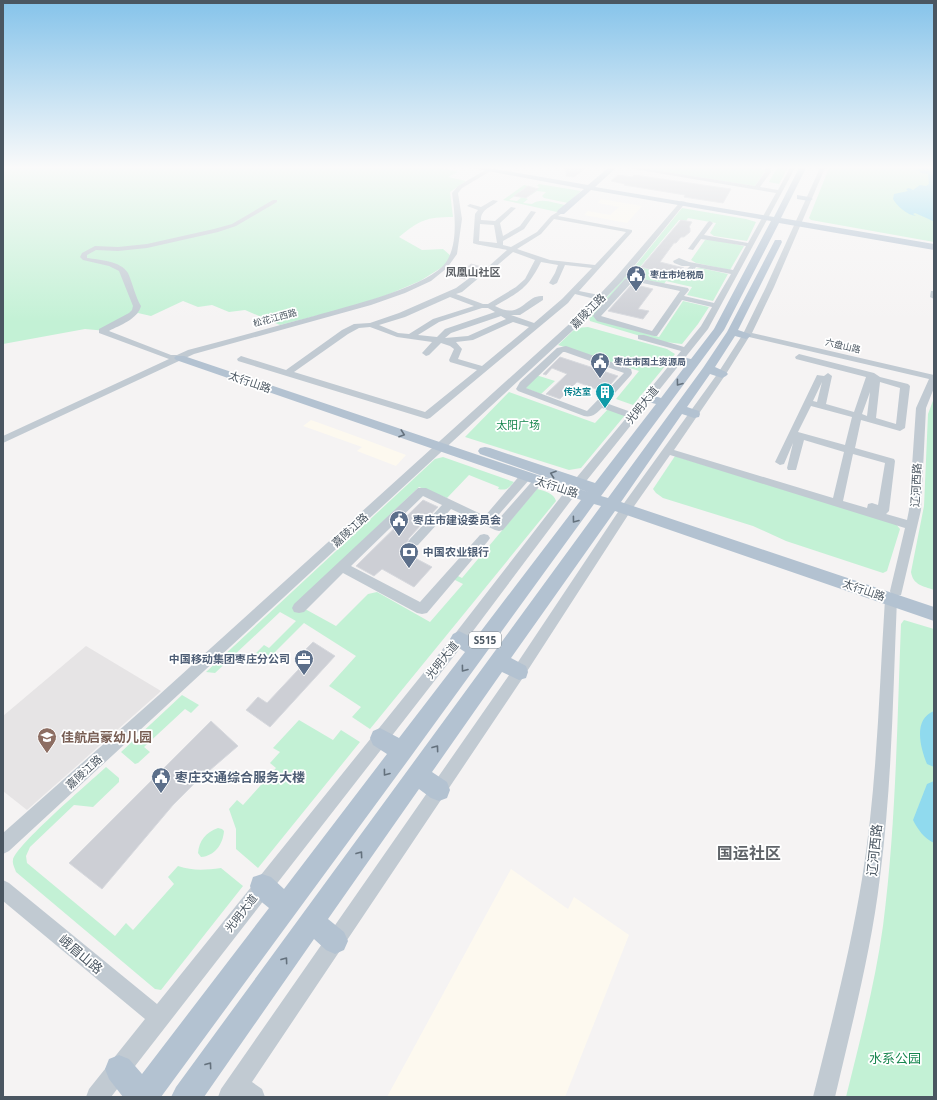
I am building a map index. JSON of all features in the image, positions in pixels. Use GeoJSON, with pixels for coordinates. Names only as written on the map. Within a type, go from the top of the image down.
{"type":"FeatureCollection","features":[{"type":"Feature","properties":{"kind":"main road","name":"光明大道"},"geometry":{"type":"LineString","coordinates":[[186,1097],[499,661],[621,503],[671,406],[698,363],[730,332],[748,281],[779,219]]}},
{"type":"Feature","properties":{"kind":"main road"},"geometry":{"type":"LineString","coordinates":[[845,219],[934,246]]}},
{"type":"Feature","properties":{"kind":"main road","name":"太行山路"},"geometry":{"type":"LineString","coordinates":[[186,355],[893,595],[934,614]]}},
{"type":"Feature","properties":{"kind":"main road","name":"光明大道"},"geometry":{"type":"LineString","coordinates":[[143,1097],[595,494],[671,406]]}},
{"type":"Feature","properties":{"kind":"main road","name":"太行山路"},"geometry":{"type":"LineString","coordinates":[[446,443],[532,479],[576,488]]}},
{"type":"Feature","properties":{"kind":"main road","name":"太行山路"},"geometry":{"type":"LineString","coordinates":[[893,595],[934,604]]}},
{"type":"Feature","properties":{"kind":"main road"},"geometry":{"type":"LineString","coordinates":[[459,639],[478,650]]}},
{"type":"Feature","properties":{"kind":"main road"},"geometry":{"type":"LineString","coordinates":[[499,661],[519,672]]}},
{"type":"Feature","properties":{"kind":"main road"},"geometry":{"type":"LineString","coordinates":[[380,738],[402,752]]}},
{"type":"Feature","properties":{"kind":"main road"},"geometry":{"type":"LineString","coordinates":[[417,774],[439,790]]}},
{"type":"Feature","properties":{"kind":"main road"},"geometry":{"type":"LineString","coordinates":[[262,886],[286,906]]}},
{"type":"Feature","properties":{"kind":"main road"},"geometry":{"type":"LineString","coordinates":[[312,921],[335,941]]}},
{"type":"Feature","properties":{"kind":"main road"},"geometry":{"type":"LineString","coordinates":[[119,1069],[143,1097]]}},
{"type":"Feature","properties":{"kind":"street"},"geometry":{"type":"LineString","coordinates":[[186,355],[170,357],[102,331],[132,315],[136,311],[137,306],[130,295],[124,273],[121,270],[111,265],[85,259],[83,257],[84,254],[95,248],[118,249],[147,246],[216,231],[242,219]]}},
{"type":"Feature","properties":{"kind":"street","name":"松花江西路"},"geometry":{"type":"LineString","coordinates":[[3,440],[186,355],[368,303],[402,291],[428,279],[445,267],[454,254],[459,219]]}},
{"type":"Feature","properties":{"kind":"street"},"geometry":{"type":"LineString","coordinates":[[500,219],[497,223],[500,242]]}},
{"type":"Feature","properties":{"kind":"street"},"geometry":{"type":"LineString","coordinates":[[528,219],[533,228]]}},
{"type":"Feature","properties":{"kind":"street"},"geometry":{"type":"LineString","coordinates":[[500,242],[514,233],[533,228],[549,219]]}},
{"type":"Feature","properties":{"kind":"street"},"geometry":{"type":"LineString","coordinates":[[241,359],[427,416],[574,292],[630,231],[577,219]]}},
{"type":"Feature","properties":{"kind":"street","name":"嘉陵江路"},"geometry":{"type":"LineString","coordinates":[[3,845],[446,443],[580,319],[601,298],[668,219]]}},
{"type":"Feature","properties":{"kind":"street"},"geometry":{"type":"LineString","coordinates":[[497,223],[477,222],[476,243],[500,242],[513,249],[550,262],[597,267]]}},
{"type":"Feature","properties":{"kind":"street"},"geometry":{"type":"LineString","coordinates":[[691,249],[710,223]]}},
{"type":"Feature","properties":{"kind":"street"},"geometry":{"type":"LineString","coordinates":[[287,373],[345,332],[357,326],[371,325],[402,315],[459,290],[485,269],[491,268],[513,249],[523,244],[533,228]]}},
{"type":"Feature","properties":{"kind":"street"},"geometry":{"type":"LineString","coordinates":[[701,235],[762,254]]}},
{"type":"Feature","properties":{"kind":"street"},"geometry":{"type":"LineString","coordinates":[[678,253],[673,260],[680,264],[686,263],[748,281]]}},
{"type":"Feature","properties":{"kind":"street","name":"光明大道"},"geometry":{"type":"LineString","coordinates":[[240,1093],[335,941],[519,672],[621,503],[667,451],[671,406],[698,363],[730,332],[717,306],[748,281],[762,254]]}},
{"type":"Feature","properties":{"kind":"street"},"geometry":{"type":"LineString","coordinates":[[412,336],[420,328],[448,316],[486,306],[520,289],[528,280],[539,259]]}},
{"type":"Feature","properties":{"kind":"street"},"geometry":{"type":"LineString","coordinates":[[553,283],[562,263]]}},
{"type":"Feature","properties":{"kind":"street"},"geometry":{"type":"LineString","coordinates":[[684,277],[694,265]]}},
{"type":"Feature","properties":{"kind":"street"},"geometry":{"type":"LineString","coordinates":[[632,279],[685,290],[679,297],[654,334],[600,319],[597,316],[623,286],[632,279]]}},
{"type":"Feature","properties":{"kind":"street"},"geometry":{"type":"LineString","coordinates":[[574,292],[601,298]]}},
{"type":"Feature","properties":{"kind":"street"},"geometry":{"type":"LineString","coordinates":[[450,294],[486,306],[512,319],[534,326]]}},
{"type":"Feature","properties":{"kind":"street"},"geometry":{"type":"LineString","coordinates":[[679,297],[717,306]]}},
{"type":"Feature","properties":{"kind":"street"},"geometry":{"type":"LineString","coordinates":[[426,353],[442,340],[448,331],[501,313],[517,313],[540,298]]}},
{"type":"Feature","properties":{"kind":"street"},"geometry":{"type":"LineString","coordinates":[[371,325],[397,335],[442,340],[470,338],[512,319]]}},
{"type":"Feature","properties":{"kind":"street"},"geometry":{"type":"LineString","coordinates":[[580,319],[698,363]]}},
{"type":"Feature","properties":{"kind":"street"},"geometry":{"type":"LineString","coordinates":[[347,320],[357,326],[386,338]]}},
{"type":"Feature","properties":{"kind":"street","name":"六盘山路"},"geometry":{"type":"LineString","coordinates":[[730,332],[934,378]]}},
{"type":"Feature","properties":{"kind":"street"},"geometry":{"type":"LineString","coordinates":[[442,340],[453,344],[458,349],[453,360],[483,369]]}},
{"type":"Feature","properties":{"kind":"street"},"geometry":{"type":"LineString","coordinates":[[566,349],[628,370],[628,373],[604,401],[593,412],[587,414],[524,390],[521,387],[560,350],[566,349]]}},
{"type":"Feature","properties":{"kind":"street"},"geometry":{"type":"LineString","coordinates":[[799,357],[905,386],[900,428],[808,402]]}},
{"type":"Feature","properties":{"kind":"street"},"geometry":{"type":"LineString","coordinates":[[780,462],[796,435],[808,402],[824,376],[821,406]]}},
{"type":"Feature","properties":{"kind":"street"},"geometry":{"type":"LineString","coordinates":[[838,500],[850,450],[856,416],[874,377]]}},
{"type":"Feature","properties":{"kind":"street"},"geometry":{"type":"LineString","coordinates":[[871,420],[874,377]]}},
{"type":"Feature","properties":{"kind":"street","name":"辽河西路"},"geometry":{"type":"LineString","coordinates":[[824,1097],[853,978],[872,878],[880,795],[893,595],[912,526],[916,502],[920,415],[923,402],[934,378]]}},
{"type":"Feature","properties":{"kind":"street"},"geometry":{"type":"LineString","coordinates":[[604,401],[636,412]]}},
{"type":"Feature","properties":{"kind":"street","name":"光明大道"},"geometry":{"type":"LineString","coordinates":[[97,1097],[262,886],[459,639],[636,412],[671,406]]}},
{"type":"Feature","properties":{"kind":"street"},"geometry":{"type":"LineString","coordinates":[[667,451],[838,500],[884,511],[890,461],[796,435]]}},
{"type":"Feature","properties":{"kind":"street"},"geometry":{"type":"LineString","coordinates":[[792,468],[796,435]]}},
{"type":"Feature","properties":{"kind":"street"},"geometry":{"type":"LineString","coordinates":[[299,608],[422,491],[499,527],[532,479]]}},
{"type":"Feature","properties":{"kind":"street"},"geometry":{"type":"LineString","coordinates":[[838,500],[912,526]]}},
{"type":"Feature","properties":{"kind":"street"},"geometry":{"type":"LineString","coordinates":[[414,542],[450,504]]}},
{"type":"Feature","properties":{"kind":"street"},"geometry":{"type":"LineString","coordinates":[[342,568],[422,610],[484,538]]}},
{"type":"Feature","properties":{"kind":"street","name":"峨眉山路"},"geometry":{"type":"LineString","coordinates":[[3,889],[159,1018]]}},
{"type":"Feature","properties":{"kind":"shaded area"},"geometry":{"type":"Polygon","coordinates":[[[607,219],[630,219],[627,223],[607,219]]]}},
{"type":"Feature","properties":{"kind":"shaded area"},"geometry":{"type":"Polygon","coordinates":[[[311,420],[406,455],[396,466],[357,451],[362,447],[303,426],[311,420]]]}},
{"type":"Feature","properties":{"kind":"shaded area","name":"佳航启蒙幼儿园"},"geometry":{"type":"Polygon","coordinates":[[[86,646],[161,691],[27,810],[3,791],[3,716],[86,646]]]}},
{"type":"Feature","properties":{"kind":"shaded area"},"geometry":{"type":"Polygon","coordinates":[[[511,869],[568,909],[574,897],[629,935],[565,1097],[387,1097],[511,869]]]}},
{"type":"Feature","properties":{"kind":"green space"},"geometry":{"type":"Polygon","coordinates":[[[3,219],[429,219],[418,223],[399,237],[422,250],[443,249],[451,256],[444,266],[420,281],[387,295],[351,307],[280,325],[245,310],[229,312],[212,305],[198,307],[183,301],[151,316],[138,313],[107,331],[85,329],[3,344],[3,219]]]}},
{"type":"Feature","properties":{"kind":"green space"},"geometry":{"type":"Polygon","coordinates":[[[673,219],[687,219],[686,221],[679,220],[640,267],[653,270],[655,268],[661,269],[658,274],[673,277],[679,274],[682,275],[680,278],[687,280],[695,269],[701,268],[728,274],[713,301],[687,295],[692,287],[666,281],[664,284],[634,277],[595,316],[630,329],[659,337],[683,301],[709,307],[682,344],[657,341],[590,321],[589,317],[635,266],[673,219]]]}},
{"type":"Feature","properties":{"kind":"green space"},"geometry":{"type":"Polygon","coordinates":[[[695,219],[747,219],[756,222],[747,241],[714,236],[710,233],[716,223],[695,219]]]}},
{"type":"Feature","properties":{"kind":"green space"},"geometry":{"type":"Polygon","coordinates":[[[934,219],[934,242],[811,220],[934,219]]]}},
{"type":"Feature","properties":{"kind":"green space"},"geometry":{"type":"Polygon","coordinates":[[[711,239],[744,246],[730,270],[696,263],[691,260],[705,240],[711,239]]]}},
{"type":"Feature","properties":{"kind":"green space"},"geometry":{"type":"Polygon","coordinates":[[[588,327],[667,349],[675,354],[633,405],[616,399],[639,371],[558,345],[576,328],[588,327]]]}},
{"type":"Feature","properties":{"kind":"green space"},"geometry":{"type":"Polygon","coordinates":[[[536,375],[555,381],[541,394],[525,388],[536,375]]]}},
{"type":"Feature","properties":{"kind":"green space","name":"太阳广场"},"geometry":{"type":"Polygon","coordinates":[[[509,392],[595,423],[609,408],[626,414],[581,468],[569,470],[465,437],[509,392]]]}},
{"type":"Feature","properties":{"kind":"green space"},"geometry":{"type":"Polygon","coordinates":[[[934,398],[934,590],[922,586],[916,582],[911,572],[924,506],[928,414],[934,398]]]}},
{"type":"Feature","properties":{"kind":"green space"},"geometry":{"type":"Polygon","coordinates":[[[675,456],[896,524],[900,529],[887,571],[883,573],[786,541],[753,526],[663,498],[653,489],[675,456]]]}},
{"type":"Feature","properties":{"kind":"green space"},"geometry":{"type":"Polygon","coordinates":[[[443,457],[514,482],[511,486],[501,490],[498,489],[499,487],[469,475],[447,498],[419,487],[296,604],[336,626],[368,594],[377,592],[430,622],[463,584],[453,579],[456,575],[462,578],[537,489],[551,494],[556,501],[370,729],[352,717],[361,707],[329,686],[356,656],[304,623],[265,662],[254,655],[264,645],[269,648],[296,621],[280,612],[215,673],[206,672],[435,459],[443,457]]]}},
{"type":"Feature","properties":{"kind":"green space","name":"水系公园"},"geometry":{"type":"Polygon","coordinates":[[[904,620],[934,629],[934,1097],[846,1097],[862,1033],[880,948],[883,926],[891,851],[901,624],[904,620]]]}},
{"type":"Feature","properties":{"kind":"green space"},"geometry":{"type":"Polygon","coordinates":[[[182,695],[199,705],[191,713],[185,709],[144,747],[150,752],[135,764],[121,752],[182,695]]]}},
{"type":"Feature","properties":{"kind":"green space"},"geometry":{"type":"Polygon","coordinates":[[[299,720],[333,740],[341,730],[360,742],[258,868],[236,849],[236,829],[229,809],[237,800],[243,805],[276,768],[270,763],[280,752],[273,748],[299,720]]]}},
{"type":"Feature","properties":{"kind":"green space"},"geometry":{"type":"Polygon","coordinates":[[[106,767],[119,778],[119,782],[93,807],[74,805],[30,847],[26,856],[27,863],[115,936],[126,923],[133,930],[174,884],[168,877],[178,866],[199,870],[221,868],[243,886],[161,990],[155,989],[16,872],[13,864],[13,860],[17,853],[39,828],[106,767]]]}},
{"type":"Feature","properties":{"kind":"green space"},"geometry":{"type":"Polygon","coordinates":[[[218,828],[224,831],[220,845],[214,852],[201,857],[198,853],[202,841],[210,832],[218,828]]]}},
{"type":"Feature","properties":{"kind":"building"},"geometry":{"type":"Polygon","coordinates":[[[681,220],[692,222],[689,227],[690,232],[674,243],[660,262],[684,268],[677,276],[641,267],[681,220]]]}},
{"type":"Feature","properties":{"kind":"building"},"geometry":{"type":"Polygon","coordinates":[[[471,264],[482,267],[465,279],[456,277],[471,264]]]}},
{"type":"Feature","properties":{"kind":"building","name":"枣庄市地税局"},"geometry":{"type":"Polygon","coordinates":[[[632,284],[653,289],[638,309],[649,311],[643,319],[608,311],[632,284]]]}},
{"type":"Feature","properties":{"kind":"building","name":"枣庄市国土资源局"},"geometry":{"type":"Polygon","coordinates":[[[560,357],[618,376],[604,392],[577,382],[560,399],[546,394],[567,374],[552,368],[546,375],[543,374],[560,357]]]}},
{"type":"Feature","properties":{"kind":"building","name":"枣庄市建设委员会"},"geometry":{"type":"Polygon","coordinates":[[[423,500],[438,507],[409,538],[407,543],[400,550],[432,567],[414,587],[382,569],[374,576],[356,566],[423,500]]]}},
{"type":"Feature","properties":{"kind":"building","name":"中国移动集团枣庄分公司"},"geometry":{"type":"Polygon","coordinates":[[[313,642],[335,656],[270,727],[246,710],[258,697],[267,703],[313,654],[306,649],[313,642]]]}},
{"type":"Feature","properties":{"kind":"building","name":"枣庄交通综合服务大楼"},"geometry":{"type":"Polygon","coordinates":[[[211,721],[238,746],[195,783],[173,805],[102,889],[69,863],[211,721]]]}},
{"type":"Feature","properties":{"kind":"waterway"},"geometry":{"type":"LineString","coordinates":[[934,720],[931,724],[929,733],[934,757]]}},
{"type":"Feature","properties":{"kind":"waterway"},"geometry":{"type":"LineString","coordinates":[[934,791],[924,820],[934,832]]}},
{"type":"Feature","properties":{"kind":"place","name":"枣庄市地税局"},"geometry":{"type":"Point","coordinates":[636,292]}},
{"type":"Feature","properties":{"kind":"place","name":"枣庄市国土资源局"},"geometry":{"type":"Point","coordinates":[600,379]}},
{"type":"Feature","properties":{"kind":"place","name":"传达室"},"geometry":{"type":"Point","coordinates":[605,409]}},
{"type":"Feature","properties":{"kind":"place","name":"枣庄市建设委员会"},"geometry":{"type":"Point","coordinates":[399,537]}},
{"type":"Feature","properties":{"kind":"place","name":"中国农业银行"},"geometry":{"type":"Point","coordinates":[409,569]}},
{"type":"Feature","properties":{"kind":"place","name":"中国移动集团枣庄分公司"},"geometry":{"type":"Point","coordinates":[304,676]}},
{"type":"Feature","properties":{"kind":"place","name":"佳航启蒙幼儿园"},"geometry":{"type":"Point","coordinates":[47,754]}},
{"type":"Feature","properties":{"kind":"place","name":"枣庄交通综合服务大楼"},"geometry":{"type":"Point","coordinates":[161,794]}},
{"type":"Feature","properties":{"kind":"district","name":"凤凰山社区"},"geometry":{"type":"Point","coordinates":[473,272]}},
{"type":"Feature","properties":{"kind":"district","name":"国运社区"},"geometry":{"type":"Point","coordinates":[749,853]}}]}
